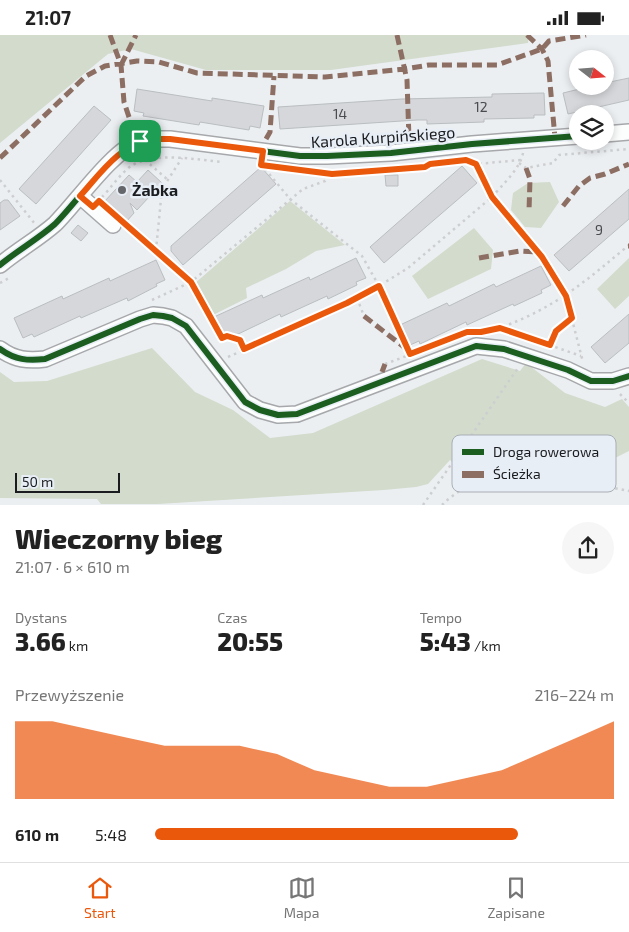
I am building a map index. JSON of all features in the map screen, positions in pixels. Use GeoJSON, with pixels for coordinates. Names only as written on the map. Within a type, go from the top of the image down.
{"type":"FeatureCollection","features":[{"type":"Feature","properties":{"kind":"street"},"geometry":{"type":"LineString","coordinates":[[614,133],[629,132]]}},
{"type":"Feature","properties":{"kind":"street","name":"Karola Kurpińskiego"},"geometry":{"type":"LineString","coordinates":[[0,265],[43,234],[109,164],[129,147],[140,141],[170,139],[262,158],[358,156],[569,137]]}},
{"type":"Feature","properties":{"kind":"street"},"geometry":{"type":"LineString","coordinates":[[80,196],[93,207],[117,222]]}},
{"type":"Feature","properties":{"kind":"street"},"geometry":{"type":"LineString","coordinates":[[0,349],[18,359],[29,361],[45,359],[152,315],[172,318],[186,326],[245,402],[260,410],[278,415],[297,414],[476,346],[504,349],[568,370],[591,381],[613,381],[629,376]]}},
{"type":"Feature","properties":{"kind":"path"},"geometry":{"type":"LineString","coordinates":[[214,363],[357,298],[408,268],[492,197],[520,161],[525,141]]}},
{"type":"Feature","properties":{"kind":"path"},"geometry":{"type":"LineString","coordinates":[[456,161],[466,160],[476,164],[520,161],[526,167],[553,163],[559,155],[629,149]]}},
{"type":"Feature","properties":{"kind":"path"},"geometry":{"type":"LineString","coordinates":[[156,250],[162,189],[182,158]]}},
{"type":"Feature","properties":{"kind":"path"},"geometry":{"type":"LineString","coordinates":[[93,207],[129,168],[145,160],[182,158],[226,162]]}},
{"type":"Feature","properties":{"kind":"path"},"geometry":{"type":"LineString","coordinates":[[255,165],[262,158]]}},
{"type":"Feature","properties":{"kind":"path"},"geometry":{"type":"LineString","coordinates":[[262,158],[270,167]]}},
{"type":"Feature","properties":{"kind":"path"},"geometry":{"type":"LineString","coordinates":[[262,158],[290,199],[362,256],[379,286],[410,354]]}},
{"type":"Feature","properties":{"kind":"path"},"geometry":{"type":"LineString","coordinates":[[145,160],[168,180]]}},
{"type":"Feature","properties":{"kind":"path"},"geometry":{"type":"LineString","coordinates":[[306,171],[332,174],[425,167],[438,163]]}},
{"type":"Feature","properties":{"kind":"path"},"geometry":{"type":"LineString","coordinates":[[476,164],[492,197],[542,257],[566,296],[584,367]]}},
{"type":"Feature","properties":{"kind":"path"},"geometry":{"type":"LineString","coordinates":[[191,282],[303,189],[324,181],[332,174]]}},
{"type":"Feature","properties":{"kind":"path"},"geometry":{"type":"LineString","coordinates":[[0,180],[43,234]]}},
{"type":"Feature","properties":{"kind":"path"},"geometry":{"type":"LineString","coordinates":[[117,222],[156,250],[191,282],[222,338],[227,336],[240,340],[244,349]]}},
{"type":"Feature","properties":{"kind":"path"},"geometry":{"type":"LineString","coordinates":[[481,332],[500,328],[566,296],[629,245]]}},
{"type":"Feature","properties":{"kind":"path"},"geometry":{"type":"LineString","coordinates":[[0,283],[15,273]]}},
{"type":"Feature","properties":{"kind":"path"},"geometry":{"type":"LineString","coordinates":[[357,298],[364,316]]}},
{"type":"Feature","properties":{"kind":"path"},"geometry":{"type":"LineString","coordinates":[[550,345],[556,331],[572,318]]}},
{"type":"Feature","properties":{"kind":"path"},"geometry":{"type":"LineString","coordinates":[[500,328],[581,356]]}},
{"type":"Feature","properties":{"kind":"path"},"geometry":{"type":"LineString","coordinates":[[385,364],[467,332],[475,332]]}},
{"type":"Feature","properties":{"kind":"path"},"geometry":{"type":"LineString","coordinates":[[471,435],[517,370]]}},
{"type":"Feature","properties":{"kind":"path"},"geometry":{"type":"LineString","coordinates":[[619,393],[629,403]]}},
{"type":"Feature","properties":{"kind":"path"},"geometry":{"type":"LineString","coordinates":[[422,505],[452,462]]}},
{"type":"Feature","properties":{"kind":"path"},"geometry":{"type":"LineString","coordinates":[[616,489],[629,491]]}},
{"type":"Feature","properties":{"kind":"path"},"geometry":{"type":"LineString","coordinates":[[442,505],[450,496],[458,492]]}},
{"type":"Feature","properties":{"kind":"green space"},"geometry":{"type":"Polygon","coordinates":[[[0,35],[529,35],[528,43],[331,70],[206,70],[131,49],[108,54],[0,143],[0,35]]]}},
{"type":"Feature","properties":{"kind":"green space"},"geometry":{"type":"Polygon","coordinates":[[[550,182],[559,202],[541,228],[525,227],[511,210],[513,193],[528,183],[550,182]]]}},
{"type":"Feature","properties":{"kind":"green space"},"geometry":{"type":"Polygon","coordinates":[[[290,201],[345,245],[316,251],[286,269],[246,288],[247,298],[213,315],[194,284],[290,201]]]}},
{"type":"Feature","properties":{"kind":"green space"},"geometry":{"type":"Polygon","coordinates":[[[474,228],[493,250],[491,269],[428,299],[412,276],[474,228]]]}},
{"type":"Feature","properties":{"kind":"green space"},"geometry":{"type":"Polygon","coordinates":[[[629,258],[629,296],[615,309],[597,289],[629,258]]]}},
{"type":"Feature","properties":{"kind":"green space"},"geometry":{"type":"Polygon","coordinates":[[[152,348],[195,392],[233,410],[270,438],[313,433],[482,359],[520,371],[526,363],[565,393],[605,407],[622,399],[629,407],[629,451],[616,458],[616,435],[452,435],[452,462],[450,460],[428,484],[416,487],[158,504],[101,504],[97,499],[0,498],[0,372],[14,382],[47,381],[152,348]]]}},
{"type":"Feature","properties":{"kind":"building"},"geometry":{"type":"Polygon","coordinates":[[[629,78],[629,100],[607,105],[569,105],[568,114],[563,93],[569,92],[569,95],[614,95],[614,81],[629,78]]]}},
{"type":"Feature","properties":{"kind":"building"},"geometry":{"type":"Polygon","coordinates":[[[137,89],[212,101],[212,98],[264,106],[260,128],[250,126],[249,130],[200,122],[199,125],[143,116],[144,113],[134,111],[137,89]]]}},
{"type":"Feature","properties":{"kind":"building"},"geometry":{"type":"Polygon","coordinates":[[[544,93],[545,115],[534,115],[534,118],[484,119],[484,122],[427,124],[427,120],[417,120],[280,129],[278,107],[402,99],[492,97],[492,94],[544,93]]]}},
{"type":"Feature","properties":{"kind":"building"},"geometry":{"type":"Polygon","coordinates":[[[94,106],[111,120],[36,204],[19,189],[94,106]]]}},
{"type":"Feature","properties":{"kind":"building"},"geometry":{"type":"Polygon","coordinates":[[[462,166],[477,183],[384,263],[370,247],[462,166]]]}},
{"type":"Feature","properties":{"kind":"building"},"geometry":{"type":"Polygon","coordinates":[[[261,167],[276,184],[183,265],[171,251],[171,246],[261,167]]]}},
{"type":"Feature","properties":{"kind":"building"},"geometry":{"type":"Polygon","coordinates":[[[148,170],[162,183],[137,210],[130,203],[134,213],[126,222],[104,202],[129,175],[137,182],[148,170]]]}},
{"type":"Feature","properties":{"kind":"building"},"geometry":{"type":"Polygon","coordinates":[[[385,175],[398,175],[398,186],[386,186],[385,175]]]}},
{"type":"Feature","properties":{"kind":"building"},"geometry":{"type":"Polygon","coordinates":[[[629,189],[629,219],[569,271],[554,255],[629,189]]]}},
{"type":"Feature","properties":{"kind":"building"},"geometry":{"type":"Polygon","coordinates":[[[8,200],[20,216],[0,230],[0,203],[8,200]]]}},
{"type":"Feature","properties":{"kind":"building"},"geometry":{"type":"Polygon","coordinates":[[[78,225],[88,233],[81,241],[71,233],[78,225]]]}},
{"type":"Feature","properties":{"kind":"building"},"geometry":{"type":"Polygon","coordinates":[[[356,258],[366,278],[356,282],[357,285],[328,299],[327,296],[281,317],[280,314],[234,336],[233,333],[224,337],[214,317],[262,295],[263,298],[309,277],[310,280],[356,258]]]}},
{"type":"Feature","properties":{"kind":"building"},"geometry":{"type":"Polygon","coordinates":[[[156,260],[165,280],[156,284],[157,286],[128,301],[127,298],[81,318],[80,316],[34,337],[32,334],[23,338],[14,318],[62,296],[63,299],[109,278],[110,281],[156,260]]]}},
{"type":"Feature","properties":{"kind":"building"},"geometry":{"type":"Polygon","coordinates":[[[541,266],[551,285],[541,290],[542,293],[467,325],[466,322],[420,344],[419,341],[410,345],[400,325],[447,303],[449,306],[494,284],[496,287],[541,266]]]}},
{"type":"Feature","properties":{"kind":"building"},"geometry":{"type":"Polygon","coordinates":[[[629,314],[629,343],[605,363],[591,347],[629,314]]]}},
{"type":"Feature","properties":{"kind":"marked path"},"geometry":{"type":"LineString","coordinates":[[110,35],[121,65],[124,102],[133,129]]}},
{"type":"Feature","properties":{"kind":"marked path"},"geometry":{"type":"LineString","coordinates":[[121,65],[136,35]]}},
{"type":"Feature","properties":{"kind":"marked path"},"geometry":{"type":"LineString","coordinates":[[397,35],[407,80],[409,139]]}},
{"type":"Feature","properties":{"kind":"marked path"},"geometry":{"type":"LineString","coordinates":[[527,35],[542,49],[548,61],[555,138]]}},
{"type":"Feature","properties":{"kind":"marked path"},"geometry":{"type":"LineString","coordinates":[[0,158],[86,76],[105,66],[137,61],[159,62],[197,73],[325,77],[429,65],[497,65],[542,49],[549,41],[586,35]]}},
{"type":"Feature","properties":{"kind":"marked path"},"geometry":{"type":"LineString","coordinates":[[266,139],[270,132],[274,76]]}},
{"type":"Feature","properties":{"kind":"marked path"},"geometry":{"type":"LineString","coordinates":[[563,206],[579,186],[590,178],[629,164]]}},
{"type":"Feature","properties":{"kind":"marked path"},"geometry":{"type":"LineString","coordinates":[[526,168],[530,179],[529,211]]}},
{"type":"Feature","properties":{"kind":"marked path"},"geometry":{"type":"LineString","coordinates":[[479,258],[520,251],[538,252]]}},
{"type":"Feature","properties":{"kind":"marked path"},"geometry":{"type":"LineString","coordinates":[[364,316],[409,351]]}},
{"type":"Feature","properties":{"kind":"marked path"},"geometry":{"type":"LineString","coordinates":[[382,372],[385,364]]}},
{"type":"Feature","properties":{"kind":"cycle path"},"geometry":{"type":"LineString","coordinates":[[0,265],[55,224],[106,166],[129,147],[143,140],[170,139],[300,156],[327,156],[391,153],[472,144],[569,137]]}},
{"type":"Feature","properties":{"kind":"cycle path"},"geometry":{"type":"LineString","coordinates":[[0,349],[22,359],[45,359],[140,319],[153,315],[172,318],[186,326],[245,402],[260,410],[278,415],[297,414],[476,346],[504,349],[568,370],[591,381],[613,381],[629,376]]}},
{"type":"Feature","properties":{"kind":"place","name":"Żabka"},"geometry":{"type":"Point","coordinates":[122,190]}},
{"type":"Feature","properties":{"kind":"route"},"geometry":{"type":"LineString","coordinates":[[170,139],[263,151],[261,165],[332,174],[425,167],[430,164],[466,160],[476,164],[492,197],[542,257],[566,296],[572,318],[556,331],[550,345],[500,328],[481,332],[467,332],[410,354],[379,286],[347,303],[244,349],[240,340],[227,336],[222,338],[191,282],[99,201],[93,207],[80,196],[109,164],[129,147],[140,141],[170,139]]}}]}
